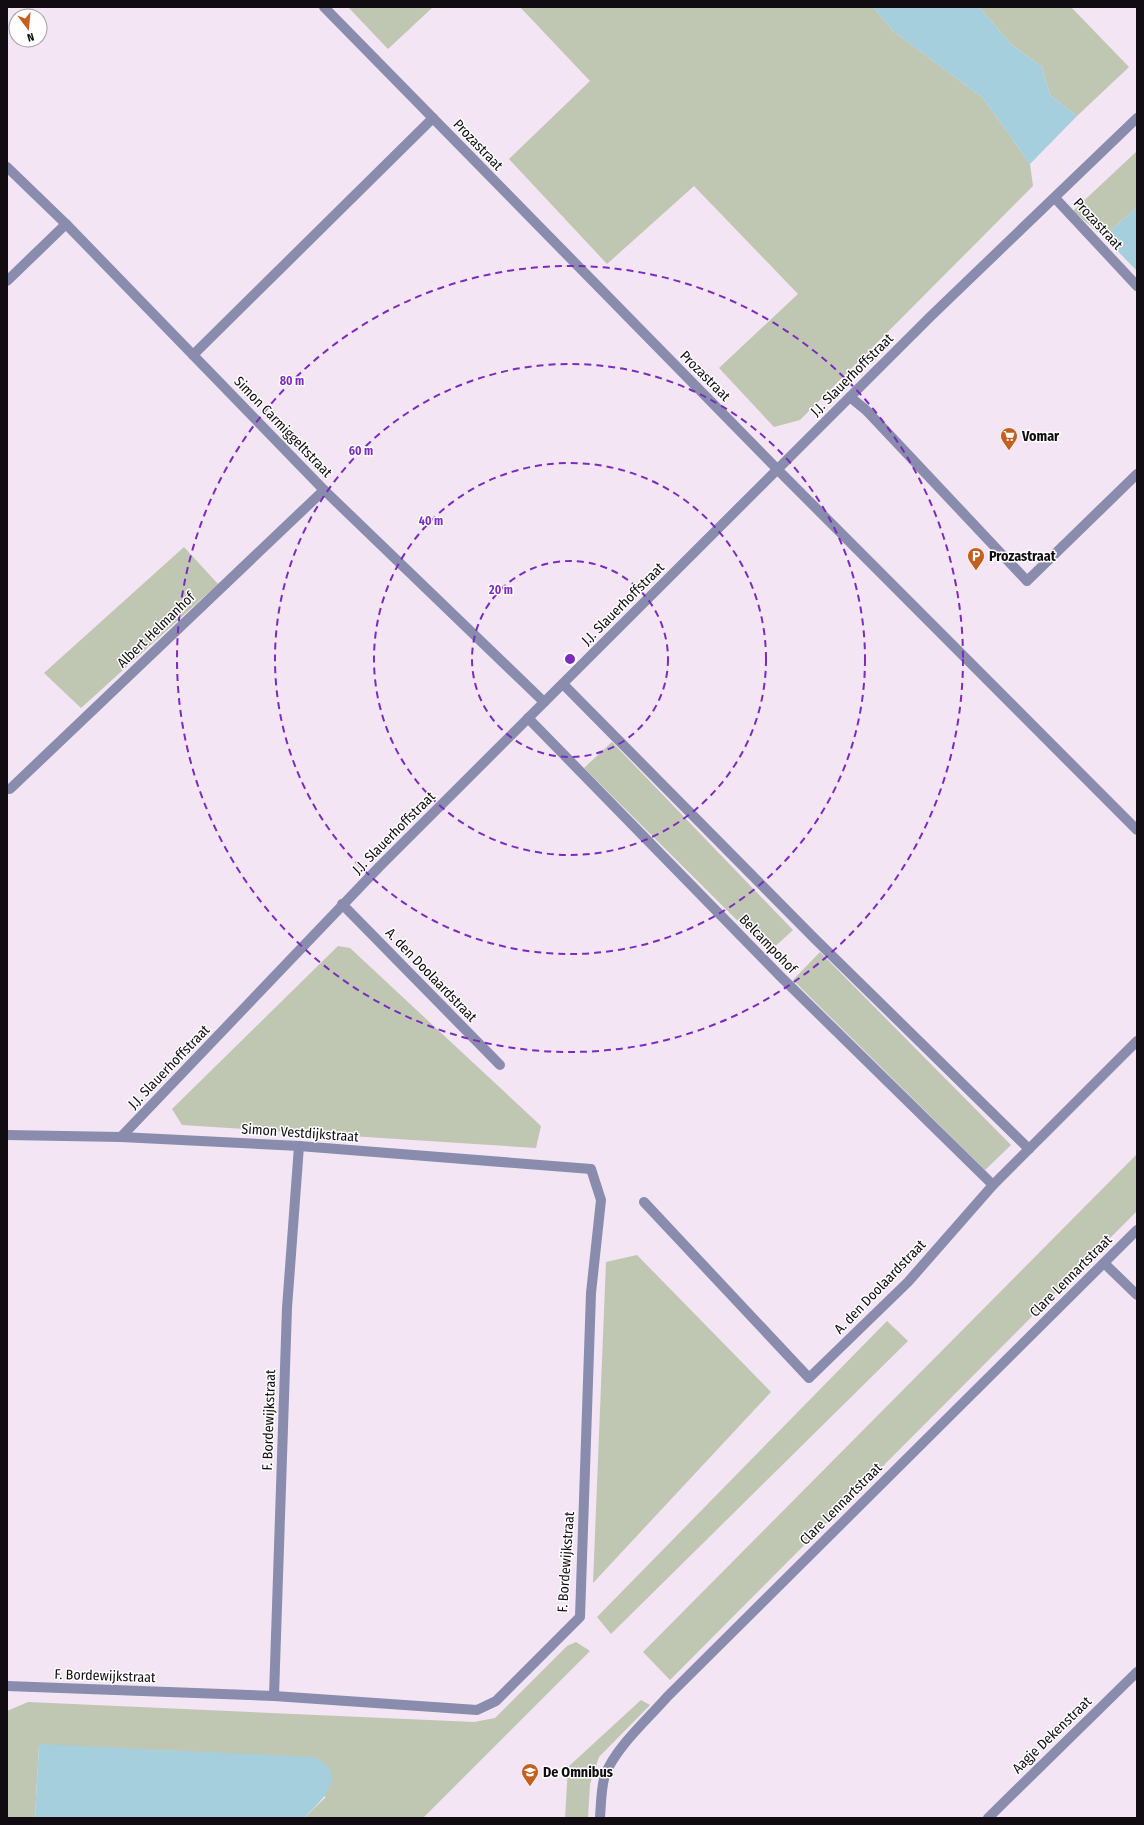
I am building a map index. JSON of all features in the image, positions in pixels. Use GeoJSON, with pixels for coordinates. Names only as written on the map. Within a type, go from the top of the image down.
{"type":"FeatureCollection","features":[{"type":"Feature","properties":{"kind":"street","name":"Prozastraat"},"geometry":{"type":"LineString","coordinates":[[324,7],[778,470],[1137,830]]}},
{"type":"Feature","properties":{"kind":"street"},"geometry":{"type":"LineString","coordinates":[[193,354],[433,118]]}},
{"type":"Feature","properties":{"kind":"street","name":"J.J. Slauerhoffstraat"},"geometry":{"type":"LineString","coordinates":[[121,1136],[342,904],[931,316],[1137,118]]}},
{"type":"Feature","properties":{"kind":"street","name":"Simon Carmiggeltstraat"},"geometry":{"type":"LineString","coordinates":[[7,166],[66,224],[324,490],[544,702]]}},
{"type":"Feature","properties":{"kind":"street","name":"Prozastraat"},"geometry":{"type":"LineString","coordinates":[[1055,198],[1137,286]]}},
{"type":"Feature","properties":{"kind":"street"},"geometry":{"type":"LineString","coordinates":[[7,281],[66,224]]}},
{"type":"Feature","properties":{"kind":"street"},"geometry":{"type":"LineString","coordinates":[[850,397],[866,410],[1027,581],[1135,481]]}},
{"type":"Feature","properties":{"kind":"street","name":"Albert Helmanhof"},"geometry":{"type":"LineString","coordinates":[[7,789],[10,789],[324,490]]}},
{"type":"Feature","properties":{"kind":"street"},"geometry":{"type":"LineString","coordinates":[[563,684],[815,939],[1029,1149]]}},
{"type":"Feature","properties":{"kind":"street","name":"Belcampohof"},"geometry":{"type":"LineString","coordinates":[[528,718],[781,977],[994,1185]]}},
{"type":"Feature","properties":{"kind":"street","name":"A. den Doolaardstraat"},"geometry":{"type":"LineString","coordinates":[[342,904],[500,1065]]}},
{"type":"Feature","properties":{"kind":"street","name":"A. den Doolaardstraat"},"geometry":{"type":"LineString","coordinates":[[644,1202],[809,1378],[908,1282],[994,1185],[1137,1041]]}},
{"type":"Feature","properties":{"kind":"street","name":"Simon Vestdijkstraat"},"geometry":{"type":"LineString","coordinates":[[7,1135],[121,1136],[299,1146],[591,1169]]}},
{"type":"Feature","properties":{"kind":"street","name":"F. Bordewijkstraat"},"geometry":{"type":"LineString","coordinates":[[274,1696],[287,1308],[299,1146]]}},
{"type":"Feature","properties":{"kind":"street","name":"F. Bordewijkstraat"},"geometry":{"type":"LineString","coordinates":[[7,1686],[274,1696],[477,1710],[496,1701],[580,1616],[591,1293],[601,1200],[591,1169]]}},
{"type":"Feature","properties":{"kind":"street","name":"Clare Lennartstraat"},"geometry":{"type":"LineString","coordinates":[[600,1818],[605,1775],[620,1751],[667,1697],[1137,1230]]}},
{"type":"Feature","properties":{"kind":"street"},"geometry":{"type":"LineString","coordinates":[[1104,1263],[1137,1295]]}},
{"type":"Feature","properties":{"kind":"street","name":"Aagje Dekenstraat"},"geometry":{"type":"LineString","coordinates":[[988,1818],[1137,1672]]}},
{"type":"Feature","properties":{"kind":"green space"},"geometry":{"type":"Polygon","coordinates":[[[348,7],[433,7],[388,49],[348,7]]]}},
{"type":"Feature","properties":{"kind":"green space"},"geometry":{"type":"Polygon","coordinates":[[[520,7],[873,7],[893,31],[983,98],[1030,164],[1033,186],[800,420],[774,427],[719,368],[798,294],[694,186],[607,264],[509,159],[590,81],[520,7]]]}},
{"type":"Feature","properties":{"kind":"green space"},"geometry":{"type":"Polygon","coordinates":[[[979,7],[1071,7],[1129,67],[1077,116],[1050,95],[1042,67],[1011,44],[979,7]]]}},
{"type":"Feature","properties":{"kind":"green space"},"geometry":{"type":"Polygon","coordinates":[[[1137,151],[1137,207],[1111,230],[1107,240],[1073,211],[1137,151]]]}},
{"type":"Feature","properties":{"kind":"green space"},"geometry":{"type":"Polygon","coordinates":[[[184,547],[218,584],[81,708],[44,673],[184,547]]]}},
{"type":"Feature","properties":{"kind":"green space"},"geometry":{"type":"Polygon","coordinates":[[[612,742],[793,930],[769,952],[584,768],[612,742]]]}},
{"type":"Feature","properties":{"kind":"green space"},"geometry":{"type":"Polygon","coordinates":[[[338,946],[350,948],[541,1126],[536,1148],[182,1125],[172,1109],[338,946]]]}},
{"type":"Feature","properties":{"kind":"green space"},"geometry":{"type":"Polygon","coordinates":[[[820,952],[1011,1145],[985,1170],[793,980],[820,952]]]}},
{"type":"Feature","properties":{"kind":"green space"},"geometry":{"type":"Polygon","coordinates":[[[1137,1154],[1137,1211],[670,1680],[643,1652],[1137,1154]]]}},
{"type":"Feature","properties":{"kind":"green space"},"geometry":{"type":"Polygon","coordinates":[[[637,1255],[771,1392],[593,1583],[606,1262],[637,1255]]]}},
{"type":"Feature","properties":{"kind":"green space"},"geometry":{"type":"Polygon","coordinates":[[[887,1321],[908,1341],[611,1634],[597,1617],[887,1321]]]}},
{"type":"Feature","properties":{"kind":"green space"},"geometry":{"type":"Polygon","coordinates":[[[576,1642],[590,1651],[423,1818],[304,1818],[326,1797],[39,1744],[35,1818],[7,1818],[7,1711],[28,1702],[474,1722],[495,1718],[567,1646],[576,1642]]]}},
{"type":"Feature","properties":{"kind":"green space"},"geometry":{"type":"Polygon","coordinates":[[[641,1700],[650,1705],[599,1757],[590,1784],[588,1818],[565,1818],[568,1767],[641,1700]]]}},
{"type":"Feature","properties":{"kind":"water"},"geometry":{"type":"Polygon","coordinates":[[[873,7],[979,7],[1011,44],[1042,67],[1050,95],[1077,116],[1030,164],[983,98],[893,31],[873,7]]]}},
{"type":"Feature","properties":{"kind":"water"},"geometry":{"type":"Polygon","coordinates":[[[1137,207],[1137,271],[1107,240],[1111,230],[1137,207]]]}},
{"type":"Feature","properties":{"kind":"water"},"geometry":{"type":"Polygon","coordinates":[[[39,1744],[314,1757],[325,1764],[331,1772],[332,1779],[330,1788],[325,1796],[304,1818],[35,1818],[39,1744]]]}},
{"type":"Feature","properties":{"kind":"place","name":"Vomar"},"geometry":{"type":"Point","coordinates":[1009,451]}},
{"type":"Feature","properties":{"kind":"place","name":"Prozastraat"},"geometry":{"type":"Point","coordinates":[976,571]}},
{"type":"Feature","properties":{"kind":"place","name":"De Omnibus"},"geometry":{"type":"Point","coordinates":[530,1787]}}]}
